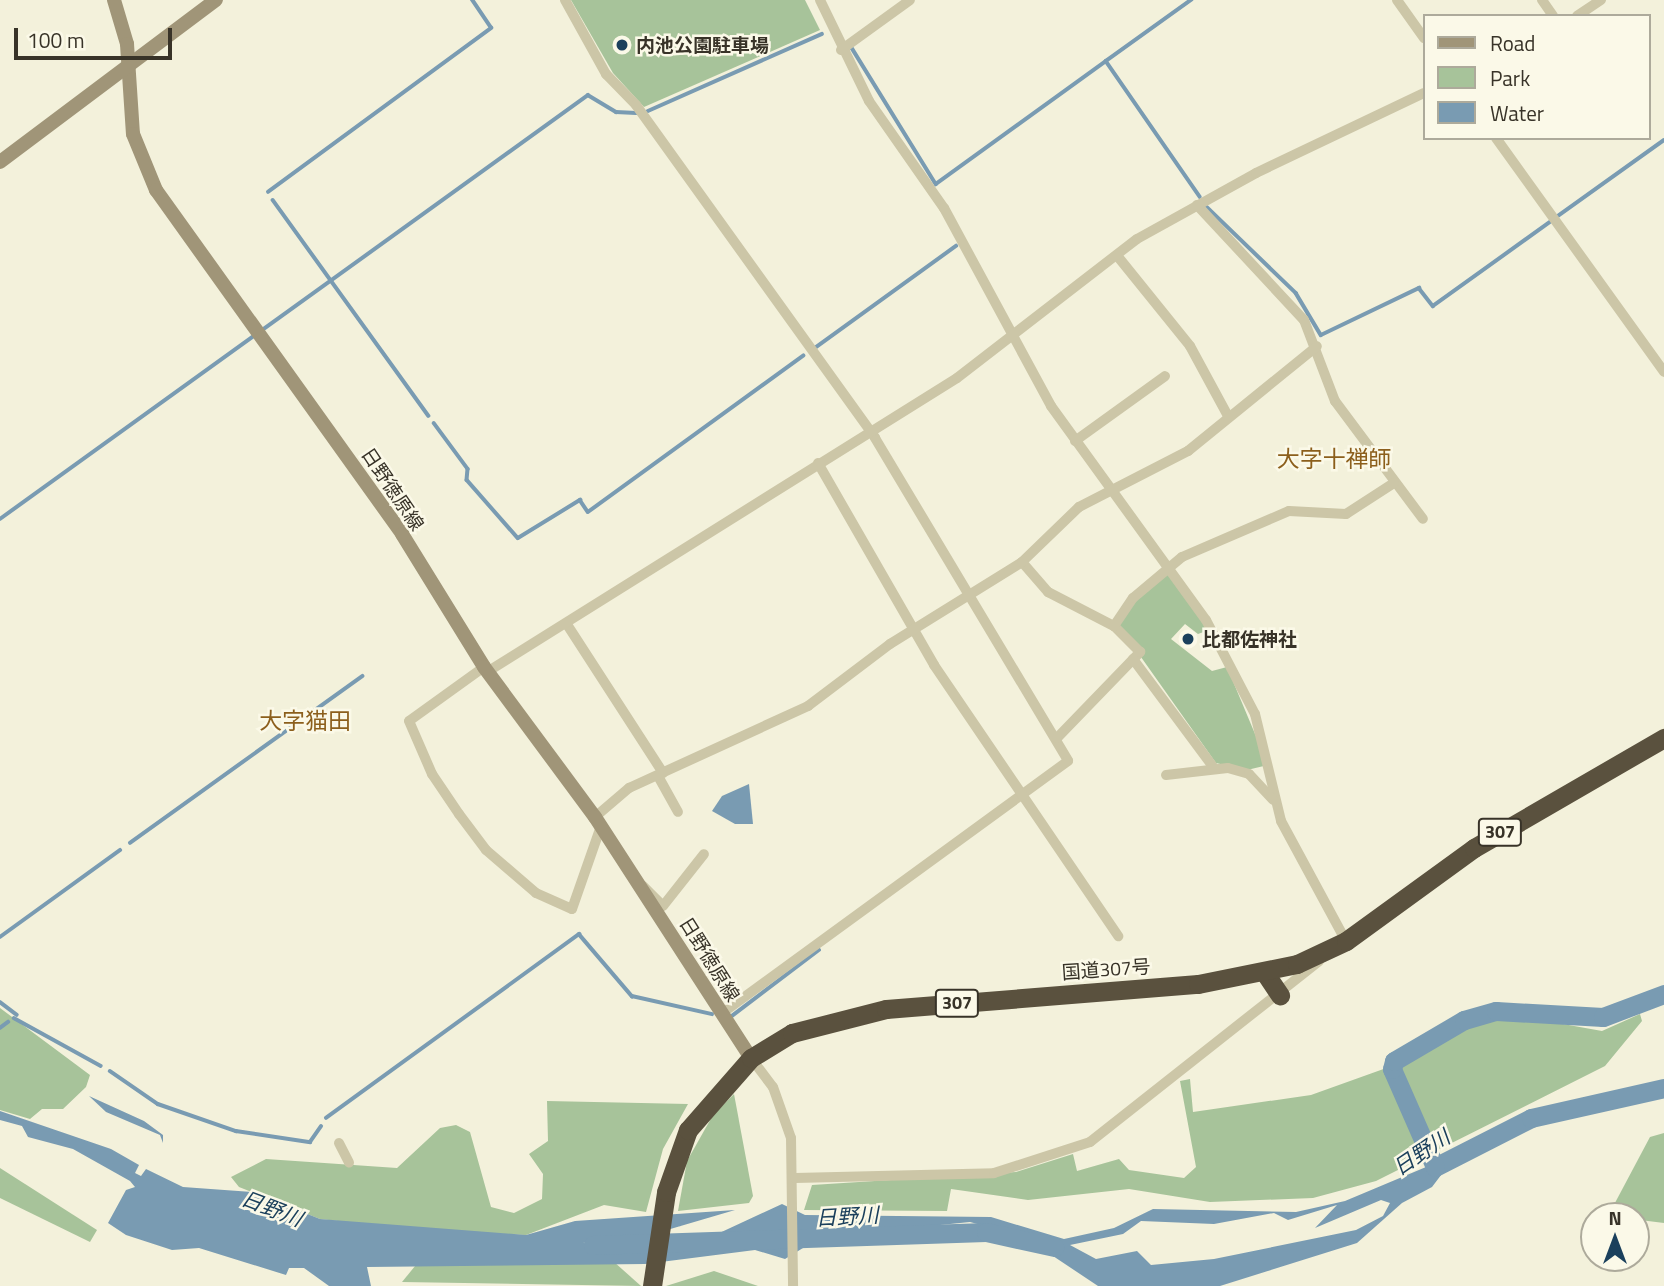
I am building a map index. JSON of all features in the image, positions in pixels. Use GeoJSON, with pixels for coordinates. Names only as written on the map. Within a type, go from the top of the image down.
{"type":"FeatureCollection","features":[{"type":"Feature","properties":{"kind":"highway","name":"国道307号"},"geometry":{"type":"LineString","coordinates":[[652,1286],[666,1192],[688,1130],[751,1058],[792,1033],[886,1009],[1265,973],[1338,946],[1474,848],[1664,738]]}},
{"type":"Feature","properties":{"kind":"highway"},"geometry":{"type":"LineString","coordinates":[[1265,973],[1280,995]]}},
{"type":"Feature","properties":{"kind":"main road","name":"日野徳原線"},"geometry":{"type":"LineString","coordinates":[[114,0],[129,65],[133,134],[144,167],[402,534],[486,670],[598,822],[751,1058]]}},
{"type":"Feature","properties":{"kind":"main road"},"geometry":{"type":"LineString","coordinates":[[0,162],[216,0]]}},
{"type":"Feature","properties":{"kind":"street"},"geometry":{"type":"LineString","coordinates":[[565,0],[606,74],[636,105],[868,433],[1057,738],[1068,761],[721,1014]]}},
{"type":"Feature","properties":{"kind":"street"},"geometry":{"type":"LineString","coordinates":[[795,1178],[967,1175],[1056,1155],[1108,1131],[1338,946],[1273,800],[1255,714],[1206,620],[1075,441],[1008,334],[944,208],[869,101],[841,50],[820,0]]}},
{"type":"Feature","properties":{"kind":"street"},"geometry":{"type":"LineString","coordinates":[[841,50],[910,0]]}},
{"type":"Feature","properties":{"kind":"street"},"geometry":{"type":"LineString","coordinates":[[1397,0],[1422,35]]}},
{"type":"Feature","properties":{"kind":"street"},"geometry":{"type":"LineString","coordinates":[[1580,14],[1601,0]]}},
{"type":"Feature","properties":{"kind":"street"},"geometry":{"type":"LineString","coordinates":[[1317,346],[1188,450],[1111,487],[1056,525],[1022,562],[968,594],[808,706],[612,799],[598,822],[572,909],[536,893],[486,850],[432,775],[409,721],[486,670],[568,626],[818,463],[957,378],[1008,334],[1119,258],[1137,239],[1197,205],[1422,94]]}},
{"type":"Feature","properties":{"kind":"street"},"geometry":{"type":"LineString","coordinates":[[1497,140],[1664,372]]}},
{"type":"Feature","properties":{"kind":"street"},"geometry":{"type":"LineString","coordinates":[[1197,205],[1287,299],[1317,346],[1335,401],[1423,519]]}},
{"type":"Feature","properties":{"kind":"street"},"geometry":{"type":"LineString","coordinates":[[1119,258],[1190,346],[1228,416]]}},
{"type":"Feature","properties":{"kind":"street"},"geometry":{"type":"LineString","coordinates":[[1075,441],[1165,376]]}},
{"type":"Feature","properties":{"kind":"street"},"geometry":{"type":"LineString","coordinates":[[818,463],[915,631],[1022,797],[1118,936]]}},
{"type":"Feature","properties":{"kind":"street"},"geometry":{"type":"LineString","coordinates":[[1114,626],[1133,598],[1167,569],[1204,545],[1289,511],[1346,514],[1394,483]]}},
{"type":"Feature","properties":{"kind":"street"},"geometry":{"type":"LineString","coordinates":[[1022,562],[1048,592],[1114,626],[1140,652],[1057,738]]}},
{"type":"Feature","properties":{"kind":"street"},"geometry":{"type":"LineString","coordinates":[[568,626],[660,775],[678,812]]}},
{"type":"Feature","properties":{"kind":"street"},"geometry":{"type":"LineString","coordinates":[[1133,659],[1214,768]]}},
{"type":"Feature","properties":{"kind":"street"},"geometry":{"type":"LineString","coordinates":[[1166,775],[1214,768],[1248,774],[1273,800]]}},
{"type":"Feature","properties":{"kind":"street"},"geometry":{"type":"LineString","coordinates":[[640,887],[646,885],[663,906],[704,854]]}},
{"type":"Feature","properties":{"kind":"street"},"geometry":{"type":"LineString","coordinates":[[751,1058],[785,1114],[795,1178],[793,1286]]}},
{"type":"Feature","properties":{"kind":"street"},"geometry":{"type":"LineString","coordinates":[[339,1143],[349,1163]]}},
{"type":"Feature","properties":{"kind":"green space"},"geometry":{"type":"Polygon","coordinates":[[[571,0],[805,0],[820,30],[644,107],[613,73],[571,0]]]}},
{"type":"Feature","properties":{"kind":"green space"},"geometry":{"type":"Polygon","coordinates":[[[1167,572],[1209,630],[1198,634],[1185,624],[1171,639],[1212,671],[1227,667],[1268,765],[1247,770],[1216,763],[1119,626],[1135,601],[1167,572]]]}},
{"type":"Feature","properties":{"kind":"green space"},"geometry":{"type":"Polygon","coordinates":[[[0,1008],[90,1075],[86,1087],[63,1109],[42,1109],[30,1119],[0,1110],[0,1008]]]}},
{"type":"Feature","properties":{"kind":"green space"},"geometry":{"type":"Polygon","coordinates":[[[1507,1014],[1602,1031],[1640,1014],[1642,1021],[1605,1066],[1376,1181],[1313,1198],[1210,1202],[1129,1189],[1028,1200],[951,1189],[947,1211],[804,1210],[812,1185],[1016,1172],[1073,1154],[1077,1171],[1119,1159],[1129,1170],[1184,1178],[1196,1167],[1180,1081],[1190,1079],[1193,1112],[1311,1095],[1417,1057],[1469,1024],[1507,1014]]]}},
{"type":"Feature","properties":{"kind":"green space"},"geometry":{"type":"Polygon","coordinates":[[[734,1094],[753,1196],[749,1203],[678,1211],[687,1161],[713,1115],[734,1094]]]}},
{"type":"Feature","properties":{"kind":"green space"},"geometry":{"type":"Polygon","coordinates":[[[547,1101],[688,1104],[663,1149],[646,1212],[604,1205],[526,1235],[419,1230],[320,1219],[239,1187],[231,1177],[266,1159],[397,1168],[440,1128],[456,1125],[470,1132],[491,1207],[514,1213],[542,1199],[543,1174],[529,1154],[548,1141],[547,1101]]]}},
{"type":"Feature","properties":{"kind":"green space"},"geometry":{"type":"Polygon","coordinates":[[[1664,1133],[1664,1223],[1650,1221],[1650,1202],[1615,1202],[1650,1137],[1664,1133]]]}},
{"type":"Feature","properties":{"kind":"green space"},"geometry":{"type":"Polygon","coordinates":[[[0,1168],[97,1230],[90,1242],[0,1198],[0,1168]]]}},
{"type":"Feature","properties":{"kind":"green space"},"geometry":{"type":"Polygon","coordinates":[[[604,1253],[641,1286],[402,1282],[420,1260],[604,1253]]]}},
{"type":"Feature","properties":{"kind":"green space"},"geometry":{"type":"Polygon","coordinates":[[[714,1271],[758,1286],[666,1286],[714,1271]]]}},
{"type":"Feature","properties":{"kind":"water"},"geometry":{"type":"Polygon","coordinates":[[[749,784],[753,824],[735,824],[712,811],[722,796],[749,784]]]}},
{"type":"Feature","properties":{"kind":"water"},"geometry":{"type":"Polygon","coordinates":[[[89,1096],[144,1121],[163,1135],[163,1143],[160,1135],[106,1112],[89,1096]]]}},
{"type":"Feature","properties":{"kind":"water"},"geometry":{"type":"Polygon","coordinates":[[[0,1111],[111,1149],[139,1165],[135,1173],[141,1176],[146,1169],[183,1187],[252,1192],[320,1219],[526,1235],[575,1221],[735,1210],[650,1235],[583,1243],[650,1246],[700,1242],[782,1204],[805,1215],[991,1217],[1064,1239],[1114,1228],[1153,1209],[1296,1212],[1345,1201],[1457,1154],[1432,1187],[1402,1203],[1357,1243],[1220,1286],[1098,1286],[1023,1236],[970,1222],[821,1237],[785,1259],[755,1250],[645,1264],[367,1267],[371,1286],[329,1286],[304,1268],[289,1268],[286,1275],[199,1248],[172,1250],[126,1235],[108,1223],[126,1190],[135,1187],[130,1181],[73,1149],[28,1137],[22,1126],[0,1120],[0,1111]],[[1381,1200],[1315,1228],[1337,1205],[1288,1220],[1274,1213],[1214,1224],[1141,1221],[1123,1234],[1070,1245],[1096,1259],[1137,1251],[1151,1265],[1214,1259],[1356,1230],[1383,1216],[1390,1203],[1381,1200]],[[732,1235],[710,1247],[756,1245],[763,1239],[753,1235],[732,1235]]]}},
{"type":"Feature","properties":{"kind":"waterway"},"geometry":{"type":"LineString","coordinates":[[268,192],[491,28],[472,0]]}},
{"type":"Feature","properties":{"kind":"waterway"},"geometry":{"type":"LineString","coordinates":[[1106,61],[1191,0]]}},
{"type":"Feature","properties":{"kind":"waterway"},"geometry":{"type":"LineString","coordinates":[[648,111],[822,34]]}},
{"type":"Feature","properties":{"kind":"waterway"},"geometry":{"type":"LineString","coordinates":[[852,48],[936,184],[1106,61],[1200,197]]}},
{"type":"Feature","properties":{"kind":"waterway"},"geometry":{"type":"LineString","coordinates":[[261,331],[588,95],[616,112],[636,113]]}},
{"type":"Feature","properties":{"kind":"waterway"},"geometry":{"type":"LineString","coordinates":[[1558,216],[1664,140]]}},
{"type":"Feature","properties":{"kind":"waterway"},"geometry":{"type":"LineString","coordinates":[[273,200],[429,416]]}},
{"type":"Feature","properties":{"kind":"waterway"},"geometry":{"type":"LineString","coordinates":[[1207,207],[1296,293],[1321,335],[1419,288],[1433,306],[1550,222]]}},
{"type":"Feature","properties":{"kind":"waterway"},"geometry":{"type":"LineString","coordinates":[[815,348],[956,246]]}},
{"type":"Feature","properties":{"kind":"waterway"},"geometry":{"type":"LineString","coordinates":[[0,519],[254,336]]}},
{"type":"Feature","properties":{"kind":"waterway"},"geometry":{"type":"LineString","coordinates":[[434,423],[468,469],[467,480],[518,538],[580,500],[588,512],[803,356]]}},
{"type":"Feature","properties":{"kind":"waterway"},"geometry":{"type":"LineString","coordinates":[[130,843],[362,676]]}},
{"type":"Feature","properties":{"kind":"waterway"},"geometry":{"type":"LineString","coordinates":[[0,937],[120,850]]}},
{"type":"Feature","properties":{"kind":"waterway"},"geometry":{"type":"LineString","coordinates":[[326,1118],[579,934],[632,996],[712,1014]]}},
{"type":"Feature","properties":{"kind":"waterway"},"geometry":{"type":"LineString","coordinates":[[732,1016],[819,950]]}},
{"type":"Feature","properties":{"kind":"waterway"},"geometry":{"type":"LineString","coordinates":[[1435,1167],[1392,1069],[1394,1061],[1464,1020],[1496,1011],[1603,1017],[1664,994]]}},
{"type":"Feature","properties":{"kind":"waterway"},"geometry":{"type":"LineString","coordinates":[[0,1002],[17,1015]]}},
{"type":"Feature","properties":{"kind":"waterway"},"geometry":{"type":"LineString","coordinates":[[14,1018],[101,1066]]}},
{"type":"Feature","properties":{"kind":"waterway"},"geometry":{"type":"LineString","coordinates":[[0,1028],[8,1022]]}},
{"type":"Feature","properties":{"kind":"waterway"},"geometry":{"type":"LineString","coordinates":[[110,1071],[158,1104],[236,1131],[310,1142],[321,1126]]}},
{"type":"Feature","properties":{"kind":"waterway","name":"日野川"},"geometry":{"type":"LineString","coordinates":[[1435,1167],[1531,1118],[1664,1088]]}},
{"type":"Feature","properties":{"kind":"waterway","name":"日野川"},"geometry":{"type":"LineString","coordinates":[[593,1245],[986,1232],[1054,1247]]}},
{"type":"Feature","properties":{"kind":"place","name":"内池公園駐車場"},"geometry":{"type":"Point","coordinates":[622,45]}},
{"type":"Feature","properties":{"kind":"place","name":"比都佐神社"},"geometry":{"type":"Point","coordinates":[1188,639]}},
{"type":"Feature","properties":{"kind":"district","name":"大字十禅師"},"geometry":{"type":"Point","coordinates":[1334,459]}},
{"type":"Feature","properties":{"kind":"district","name":"大字猫田"},"geometry":{"type":"Point","coordinates":[305,721]}}]}
